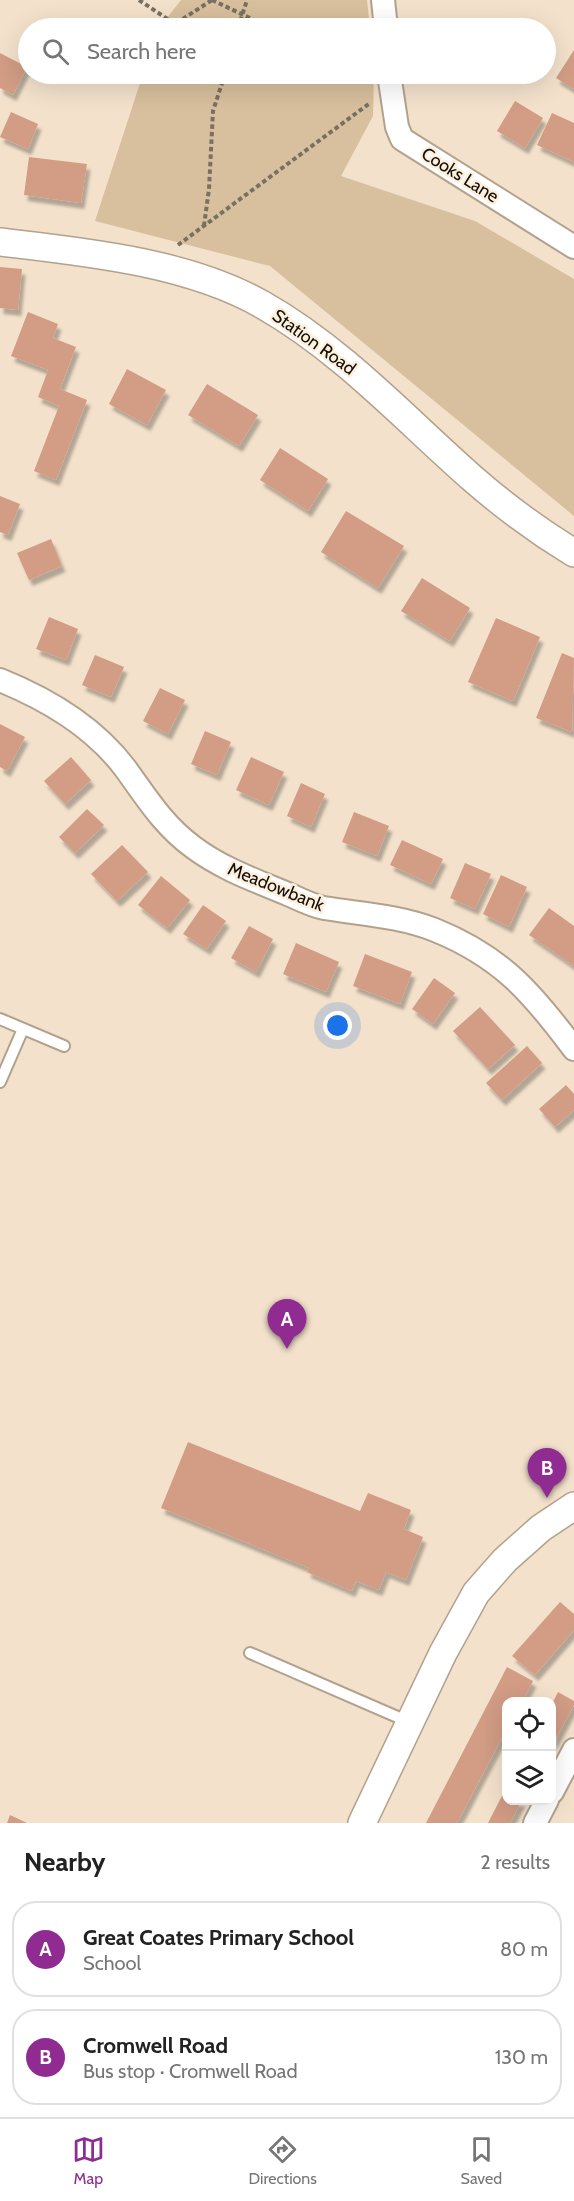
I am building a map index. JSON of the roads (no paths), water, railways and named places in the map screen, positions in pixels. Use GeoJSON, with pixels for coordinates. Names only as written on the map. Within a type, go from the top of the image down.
{"type":"FeatureCollection","features":[{"type":"Feature","properties":{"kind":"street"},"geometry":{"type":"LineString","coordinates":[[383,0],[385,18]]}},
{"type":"Feature","properties":{"kind":"street","name":"Cooks Lane"},"geometry":{"type":"LineString","coordinates":[[390,84],[397,127],[402,139],[574,247]]}},
{"type":"Feature","properties":{"kind":"street","name":"Station Road"},"geometry":{"type":"LineString","coordinates":[[0,242],[64,250],[150,266],[216,283],[261,304],[305,331],[348,365],[507,507],[574,554]]}},
{"type":"Feature","properties":{"kind":"street","name":"Meadowbank"},"geometry":{"type":"LineString","coordinates":[[0,680],[34,694],[79,723],[123,766],[153,810],[192,847],[236,873],[321,908],[377,915],[434,929],[471,948],[505,970],[536,998],[571,1040]]}},
{"type":"Feature","properties":{"kind":"street"},"geometry":{"type":"LineString","coordinates":[[362,1823],[442,1653],[476,1593],[505,1560],[540,1528],[574,1506]]}},
{"type":"Feature","properties":{"kind":"street"},"geometry":{"type":"LineString","coordinates":[[556,1784],[574,1750]]}},
{"type":"Feature","properties":{"kind":"street"},"geometry":{"type":"LineString","coordinates":[[535,1823],[544,1805]]}},
{"type":"Feature","properties":{"kind":"lane"},"geometry":{"type":"LineString","coordinates":[[0,1019],[64,1046]]}},
{"type":"Feature","properties":{"kind":"lane"},"geometry":{"type":"LineString","coordinates":[[0,1082],[23,1029]]}},
{"type":"Feature","properties":{"kind":"lane"},"geometry":{"type":"LineString","coordinates":[[250,1653],[409,1722]]}},
{"type":"Feature","properties":{"kind":"place","name":"Great Coates Primary School"},"geometry":{"type":"Point","coordinates":[287,1349]}},
{"type":"Feature","properties":{"kind":"place","name":"Cromwell Road"},"geometry":{"type":"Point","coordinates":[547,1498]}}]}
